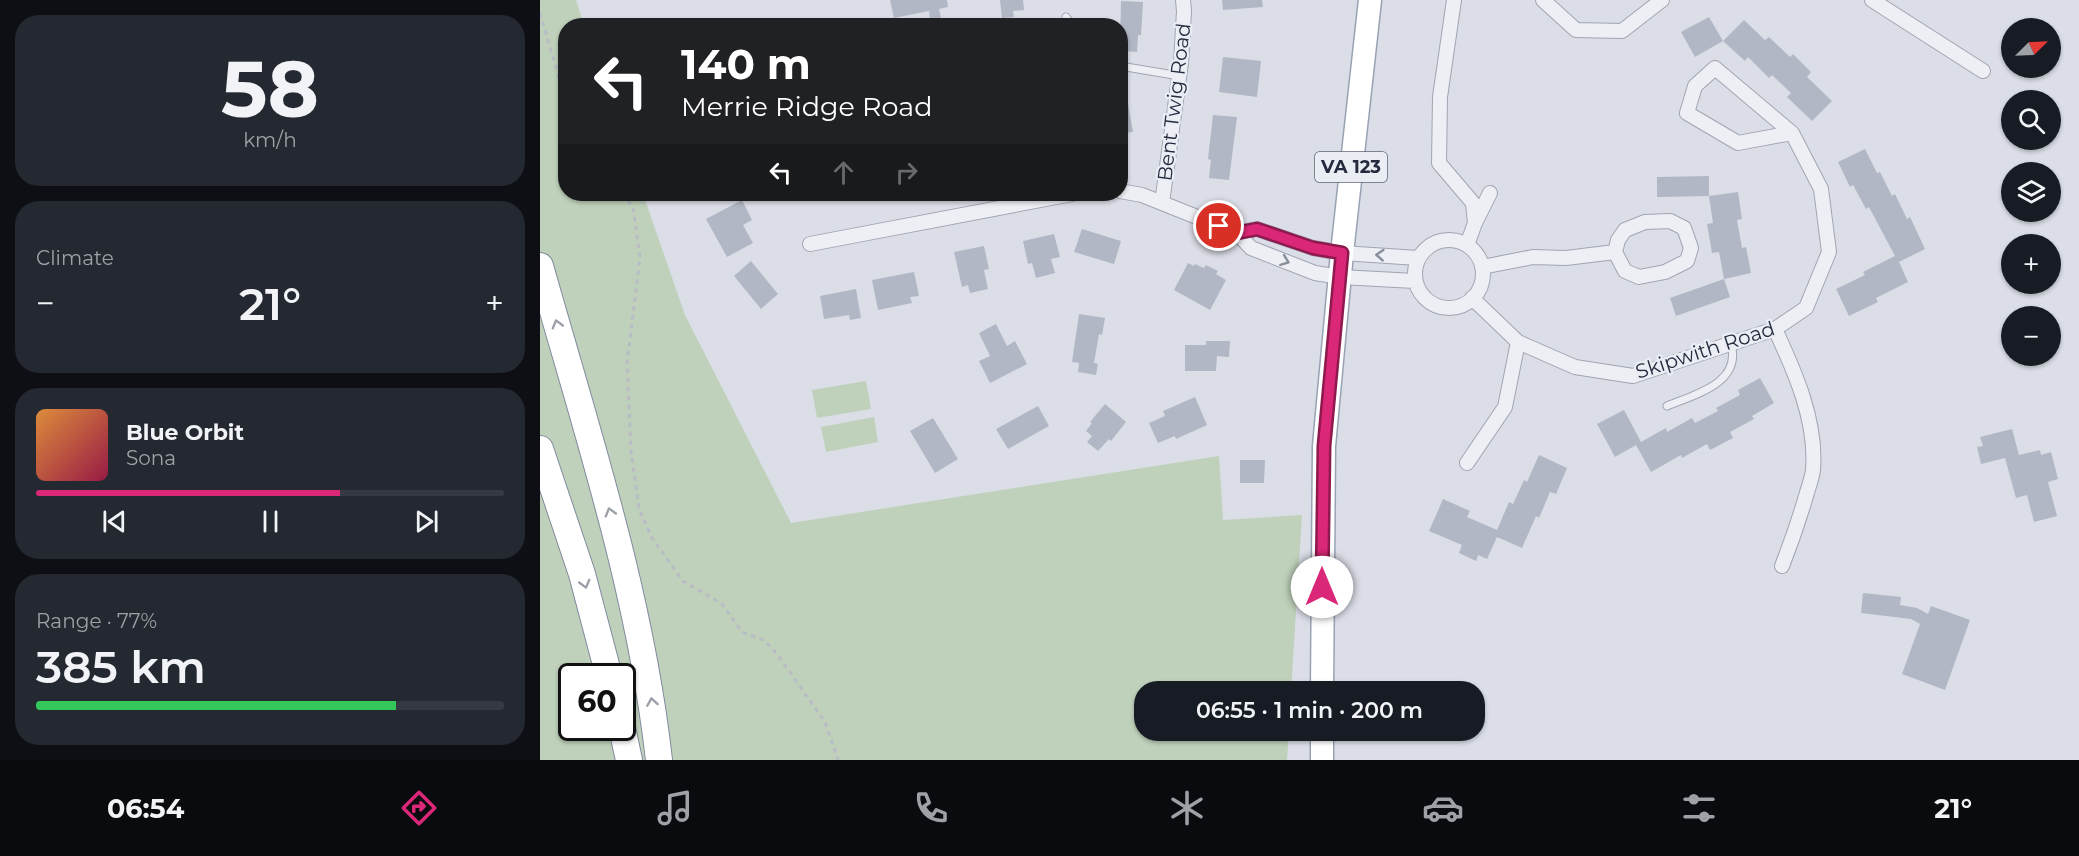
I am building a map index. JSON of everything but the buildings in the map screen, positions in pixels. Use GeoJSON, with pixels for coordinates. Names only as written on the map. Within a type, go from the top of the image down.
{"type":"FeatureCollection","features":[{"type":"Feature","properties":{"kind":"highway"},"geometry":{"type":"LineString","coordinates":[[540,266],[627,579],[644,654],[659,760]]}},
{"type":"Feature","properties":{"kind":"highway"},"geometry":{"type":"LineString","coordinates":[[540,449],[582,574],[606,663]]}},
{"type":"Feature","properties":{"kind":"highway"},"geometry":{"type":"LineString","coordinates":[[625,741],[629,760]]}},
{"type":"Feature","properties":{"kind":"main road","name":"VA 123"},"geometry":{"type":"LineString","coordinates":[[1322,681],[1322,474],[1326,414],[1370,0]]}},
{"type":"Feature","properties":{"kind":"main road"},"geometry":{"type":"LineString","coordinates":[[1322,741],[1322,760]]}},
{"type":"Feature","properties":{"kind":"street","name":"Bent Twig Road"},"geometry":{"type":"LineString","coordinates":[[1162,203],[1180,76],[1185,11],[1183,0]]}},
{"type":"Feature","properties":{"kind":"street"},"geometry":{"type":"LineString","coordinates":[[1454,0],[1440,97],[1439,163],[1473,203],[1475,223]]}},
{"type":"Feature","properties":{"kind":"street"},"geometry":{"type":"LineString","coordinates":[[1543,0],[1575,30],[1622,31],[1662,0]]}},
{"type":"Feature","properties":{"kind":"street"},"geometry":{"type":"LineString","coordinates":[[1872,0],[1983,71]]}},
{"type":"Feature","properties":{"kind":"street","name":"Skipwith Road"},"geometry":{"type":"LineString","coordinates":[[1473,298],[1518,342],[1575,367],[1633,376],[1775,329],[1806,308],[1829,252],[1821,189],[1792,133],[1715,68],[1695,86],[1687,113],[1738,143],[1792,133]]}},
{"type":"Feature","properties":{"kind":"street"},"geometry":{"type":"LineString","coordinates":[[1128,192],[1142,195],[1237,233],[1251,248],[1316,273],[1340,277],[1415,281]]}},
{"type":"Feature","properties":{"kind":"street"},"geometry":{"type":"LineString","coordinates":[[1467,245],[1490,194]]}},
{"type":"Feature","properties":{"kind":"street"},"geometry":{"type":"LineString","coordinates":[[810,244],[1035,201]]}},
{"type":"Feature","properties":{"kind":"street"},"geometry":{"type":"LineString","coordinates":[[1670,221],[1684,228],[1691,248],[1686,261],[1665,272],[1639,277],[1625,271],[1615,252],[1618,240],[1625,230],[1645,222],[1670,221]]}},
{"type":"Feature","properties":{"kind":"street"},"geometry":{"type":"LineString","coordinates":[[1237,233],[1257,229],[1313,248],[1342,253],[1418,258]]}},
{"type":"Feature","properties":{"kind":"street"},"geometry":{"type":"LineString","coordinates":[[1445,240],[1456,240],[1467,245],[1475,251],[1482,267],[1479,290],[1463,305],[1452,308],[1440,307],[1430,302],[1421,294],[1415,281],[1415,266],[1418,258],[1434,243],[1445,240]]}},
{"type":"Feature","properties":{"kind":"street"},"geometry":{"type":"LineString","coordinates":[[1482,267],[1533,257],[1566,258],[1615,252]]}},
{"type":"Feature","properties":{"kind":"street"},"geometry":{"type":"LineString","coordinates":[[1775,329],[1792,364],[1808,418],[1813,447],[1813,471],[1797,526],[1782,566]]}},
{"type":"Feature","properties":{"kind":"street"},"geometry":{"type":"LineString","coordinates":[[1467,463],[1505,407],[1518,342]]}},
{"type":"Feature","properties":{"kind":"lane"},"geometry":{"type":"LineString","coordinates":[[1128,67],[1180,76]]}},
{"type":"Feature","properties":{"kind":"lane"},"geometry":{"type":"LineString","coordinates":[[1667,406],[1709,388],[1724,377],[1731,368],[1734,356],[1731,344]]}},
{"type":"Feature","properties":{"kind":"path"},"geometry":{"type":"LineString","coordinates":[[540,13],[558,75]]}},
{"type":"Feature","properties":{"kind":"path"},"geometry":{"type":"LineString","coordinates":[[628,201],[633,207],[640,258],[627,363],[631,450],[639,509],[652,538],[683,581],[722,604],[742,632],[764,640],[777,654],[825,722],[838,760]]}},
{"type":"Feature","properties":{"kind":"green space"},"geometry":{"type":"Polygon","coordinates":[[[540,0],[576,0],[582,18],[558,18],[558,201],[645,201],[685,315],[791,523],[1219,456],[1223,520],[1302,515],[1292,681],[1134,681],[1134,741],[1288,741],[1287,760],[540,760],[540,0]]]}},
{"type":"Feature","properties":{"kind":"green space"},"geometry":{"type":"Polygon","coordinates":[[[866,381],[871,409],[817,418],[812,390],[866,381]]]}},
{"type":"Feature","properties":{"kind":"green space"},"geometry":{"type":"Polygon","coordinates":[[[874,417],[878,442],[826,452],[821,427],[874,417]]]}},
{"type":"Feature","properties":{"kind":"route"},"geometry":{"type":"LineString","coordinates":[[1219,226],[1237,233],[1257,229],[1313,248],[1342,253],[1324,446],[1322,587]]}}]}
